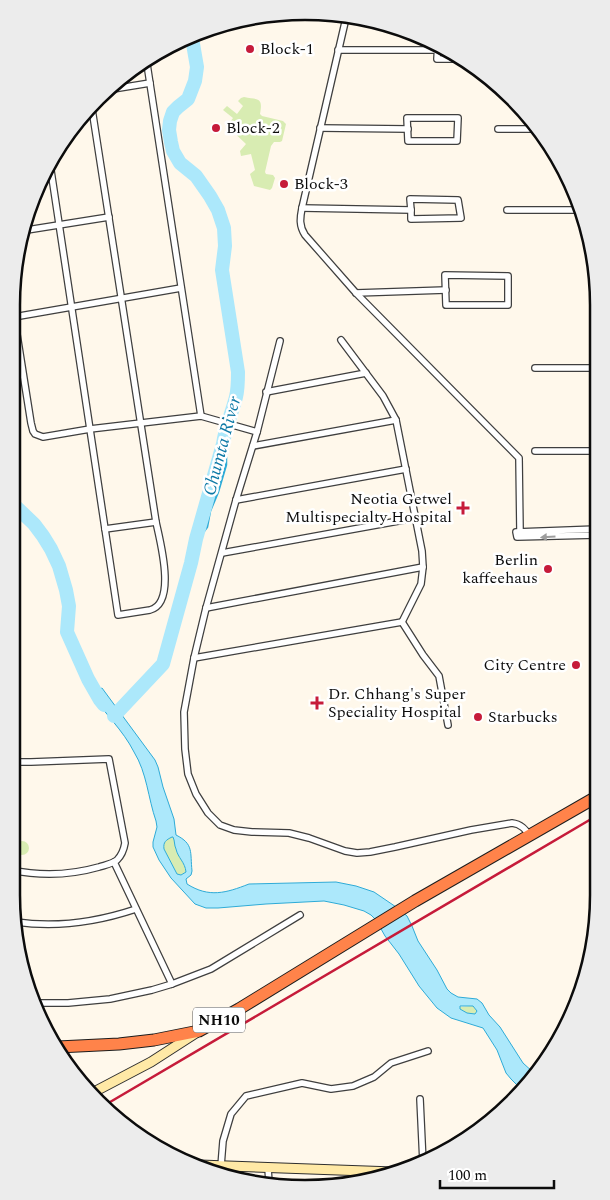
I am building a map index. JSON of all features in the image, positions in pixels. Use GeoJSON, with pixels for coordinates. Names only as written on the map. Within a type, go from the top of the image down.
{"type":"FeatureCollection","features":[{"type":"Feature","properties":{"kind":"highway","name":"NH10"},"geometry":{"type":"LineString","coordinates":[[64,1047],[154,1040],[199,1031],[239,1009],[416,901],[590,801]]}},
{"type":"Feature","properties":{"kind":"street"},"geometry":{"type":"LineString","coordinates":[[345,22],[302,208],[300,220],[303,231],[356,293],[519,458],[520,531]]}},
{"type":"Feature","properties":{"kind":"street"},"geometry":{"type":"LineString","coordinates":[[338,50],[425,47]]}},
{"type":"Feature","properties":{"kind":"street"},"geometry":{"type":"LineString","coordinates":[[438,53],[438,59],[449,59]]}},
{"type":"Feature","properties":{"kind":"street"},"geometry":{"type":"LineString","coordinates":[[148,68],[201,416]]}},
{"type":"Feature","properties":{"kind":"street"},"geometry":{"type":"LineString","coordinates":[[121,88],[150,83]]}},
{"type":"Feature","properties":{"kind":"street"},"geometry":{"type":"LineString","coordinates":[[52,174],[118,615],[154,609],[160,601],[165,586],[166,568],[156,522],[93,115]]}},
{"type":"Feature","properties":{"kind":"street"},"geometry":{"type":"LineString","coordinates":[[406,118],[458,118],[457,142],[408,141],[408,129],[406,118]]}},
{"type":"Feature","properties":{"kind":"street"},"geometry":{"type":"LineString","coordinates":[[320,128],[408,129]]}},
{"type":"Feature","properties":{"kind":"street"},"geometry":{"type":"LineString","coordinates":[[498,129],[529,129]]}},
{"type":"Feature","properties":{"kind":"street"},"geometry":{"type":"LineString","coordinates":[[410,199],[458,200],[461,218],[411,220],[411,210],[410,199]]}},
{"type":"Feature","properties":{"kind":"street"},"geometry":{"type":"LineString","coordinates":[[302,208],[411,210]]}},
{"type":"Feature","properties":{"kind":"street"},"geometry":{"type":"LineString","coordinates":[[507,210],[574,210]]}},
{"type":"Feature","properties":{"kind":"street"},"geometry":{"type":"LineString","coordinates":[[30,229],[109,216]]}},
{"type":"Feature","properties":{"kind":"street"},"geometry":{"type":"LineString","coordinates":[[445,275],[508,276],[508,305],[446,305],[446,290],[445,275]]}},
{"type":"Feature","properties":{"kind":"street"},"geometry":{"type":"LineString","coordinates":[[20,316],[181,288]]}},
{"type":"Feature","properties":{"kind":"street"},"geometry":{"type":"LineString","coordinates":[[356,293],[446,290]]}},
{"type":"Feature","properties":{"kind":"street"},"geometry":{"type":"LineString","coordinates":[[341,340],[382,396],[396,420],[422,551],[423,567],[421,584],[402,622]]}},
{"type":"Feature","properties":{"kind":"street"},"geometry":{"type":"LineString","coordinates":[[280,341],[257,432],[236,500],[194,658],[184,712],[184,749],[188,774],[196,794],[208,813],[220,825],[234,830],[289,833],[357,853],[512,823],[521,825],[530,836]]}},
{"type":"Feature","properties":{"kind":"street"},"geometry":{"type":"LineString","coordinates":[[20,353],[33,432],[37,435],[43,436],[201,416],[257,432]]}},
{"type":"Feature","properties":{"kind":"street"},"geometry":{"type":"LineString","coordinates":[[535,368],[590,368]]}},
{"type":"Feature","properties":{"kind":"street"},"geometry":{"type":"LineString","coordinates":[[266,392],[366,373]]}},
{"type":"Feature","properties":{"kind":"street"},"geometry":{"type":"LineString","coordinates":[[252,446],[396,420]]}},
{"type":"Feature","properties":{"kind":"street"},"geometry":{"type":"LineString","coordinates":[[535,451],[590,451]]}},
{"type":"Feature","properties":{"kind":"street"},"geometry":{"type":"LineString","coordinates":[[236,500],[406,469]]}},
{"type":"Feature","properties":{"kind":"street"},"geometry":{"type":"LineString","coordinates":[[222,553],[415,518]]}},
{"type":"Feature","properties":{"kind":"street"},"geometry":{"type":"LineString","coordinates":[[106,529],[156,522]]}},
{"type":"Feature","properties":{"kind":"street"},"geometry":{"type":"LineString","coordinates":[[590,529],[520,531],[516,532],[516,537],[590,535]]}},
{"type":"Feature","properties":{"kind":"street"},"geometry":{"type":"LineString","coordinates":[[206,608],[423,567]]}},
{"type":"Feature","properties":{"kind":"street"},"geometry":{"type":"LineString","coordinates":[[194,658],[402,622]]}},
{"type":"Feature","properties":{"kind":"street"},"geometry":{"type":"LineString","coordinates":[[402,622],[422,655],[438,672],[448,725]]}},
{"type":"Feature","properties":{"kind":"street"},"geometry":{"type":"LineString","coordinates":[[20,762],[109,759],[125,843],[121,855],[114,862],[97,868],[70,873],[41,874],[20,871]]}},
{"type":"Feature","properties":{"kind":"street"},"geometry":{"type":"LineString","coordinates":[[114,862],[172,984]]}},
{"type":"Feature","properties":{"kind":"street"},"geometry":{"type":"LineString","coordinates":[[21,922],[71,924],[103,919],[136,910]]}},
{"type":"Feature","properties":{"kind":"street"},"geometry":{"type":"LineString","coordinates":[[42,1003],[68,1003],[110,999],[138,994],[172,984],[211,969],[300,915]]}},
{"type":"Feature","properties":{"kind":"street"},"geometry":{"type":"LineString","coordinates":[[97,1090],[150,1062],[199,1031]]}},
{"type":"Feature","properties":{"kind":"street"},"geometry":{"type":"LineString","coordinates":[[221,1166],[223,1141],[231,1114],[246,1096],[302,1083],[331,1089],[353,1086],[374,1077],[392,1063],[428,1052]]}},
{"type":"Feature","properties":{"kind":"street"},"geometry":{"type":"LineString","coordinates":[[420,1099],[422,1155]]}},
{"type":"Feature","properties":{"kind":"street"},"geometry":{"type":"LineString","coordinates":[[217,1166],[374,1171]]}},
{"type":"Feature","properties":{"kind":"street"},"geometry":{"type":"LineString","coordinates":[[268,1168],[269,1178]]}},
{"type":"Feature","properties":{"kind":"green space"},"geometry":{"type":"Polygon","coordinates":[[[244,97],[259,100],[261,105],[260,114],[262,116],[283,121],[286,124],[282,141],[274,142],[271,146],[265,172],[266,174],[273,175],[275,178],[270,190],[254,186],[250,174],[255,170],[251,154],[241,156],[240,151],[246,144],[227,126],[233,118],[223,110],[227,106],[237,114],[243,106],[238,101],[244,97]]]}},
{"type":"Feature","properties":{"kind":"green space"},"geometry":{"type":"Polygon","coordinates":[[[172,837],[185,867],[186,872],[181,875],[177,874],[164,849],[165,842],[172,837]]]}},
{"type":"Feature","properties":{"kind":"green space"},"geometry":{"type":"Polygon","coordinates":[[[20,841],[25,841],[29,845],[29,851],[25,855],[20,855],[20,841]]]}},
{"type":"Feature","properties":{"kind":"green space"},"geometry":{"type":"Polygon","coordinates":[[[473,1006],[477,1011],[475,1014],[467,1013],[460,1009],[460,1007],[473,1006]]]}},
{"type":"Feature","properties":{"kind":"water"},"geometry":{"type":"Polygon","coordinates":[[[102,688],[155,760],[174,819],[176,835],[186,842],[190,849],[192,871],[191,875],[186,879],[187,884],[203,891],[218,893],[249,884],[336,882],[374,892],[407,916],[418,941],[447,989],[458,997],[477,999],[500,1027],[523,1063],[530,1069],[517,1085],[506,1073],[497,1050],[483,1028],[451,1018],[437,1008],[419,986],[376,920],[364,911],[324,901],[218,908],[206,908],[195,904],[171,878],[159,860],[153,847],[157,827],[156,821],[142,768],[130,744],[91,693],[102,688]],[[173,837],[165,842],[164,849],[177,874],[181,875],[186,872],[173,837]],[[460,1006],[460,1009],[467,1013],[475,1014],[477,1011],[473,1006],[460,1006]]]}},
{"type":"Feature","properties":{"kind":"waterway","name":"Chumta River"},"geometry":{"type":"LineString","coordinates":[[114,716],[163,664],[238,388],[238,372],[222,270],[225,246],[224,228],[218,210],[210,196],[196,176],[180,163],[173,151],[169,130],[173,112],[188,99],[195,81],[197,67],[193,43]]}},
{"type":"Feature","properties":{"kind":"waterway"},"geometry":{"type":"LineString","coordinates":[[197,535],[207,527],[210,511],[226,465],[223,444]]}},
{"type":"Feature","properties":{"kind":"waterway"},"geometry":{"type":"LineString","coordinates":[[20,511],[43,536],[59,566],[69,606],[67,632],[88,679],[104,705]]}},
{"type":"Feature","properties":{"kind":"railway"},"geometry":{"type":"LineString","coordinates":[[109,1102],[590,820]]}},
{"type":"Feature","properties":{"kind":"place","name":"Block-1"},"geometry":{"type":"Point","coordinates":[250,49]}},
{"type":"Feature","properties":{"kind":"place","name":"Block-2"},"geometry":{"type":"Point","coordinates":[216,128]}},
{"type":"Feature","properties":{"kind":"place","name":"Block-3"},"geometry":{"type":"Point","coordinates":[284,184]}},
{"type":"Feature","properties":{"kind":"place","name":"Neotia Getwel Multispecialty Hospital"},"geometry":{"type":"Point","coordinates":[463,508]}},
{"type":"Feature","properties":{"kind":"place","name":"Berlin kaffeehaus"},"geometry":{"type":"Point","coordinates":[548,569]}},
{"type":"Feature","properties":{"kind":"place","name":"City Centre"},"geometry":{"type":"Point","coordinates":[576,665]}},
{"type":"Feature","properties":{"kind":"place","name":"Dr. Chhang's Super Speciality Hospital"},"geometry":{"type":"Point","coordinates":[317,703]}},
{"type":"Feature","properties":{"kind":"place","name":"Starbucks"},"geometry":{"type":"Point","coordinates":[478,717]}}]}
